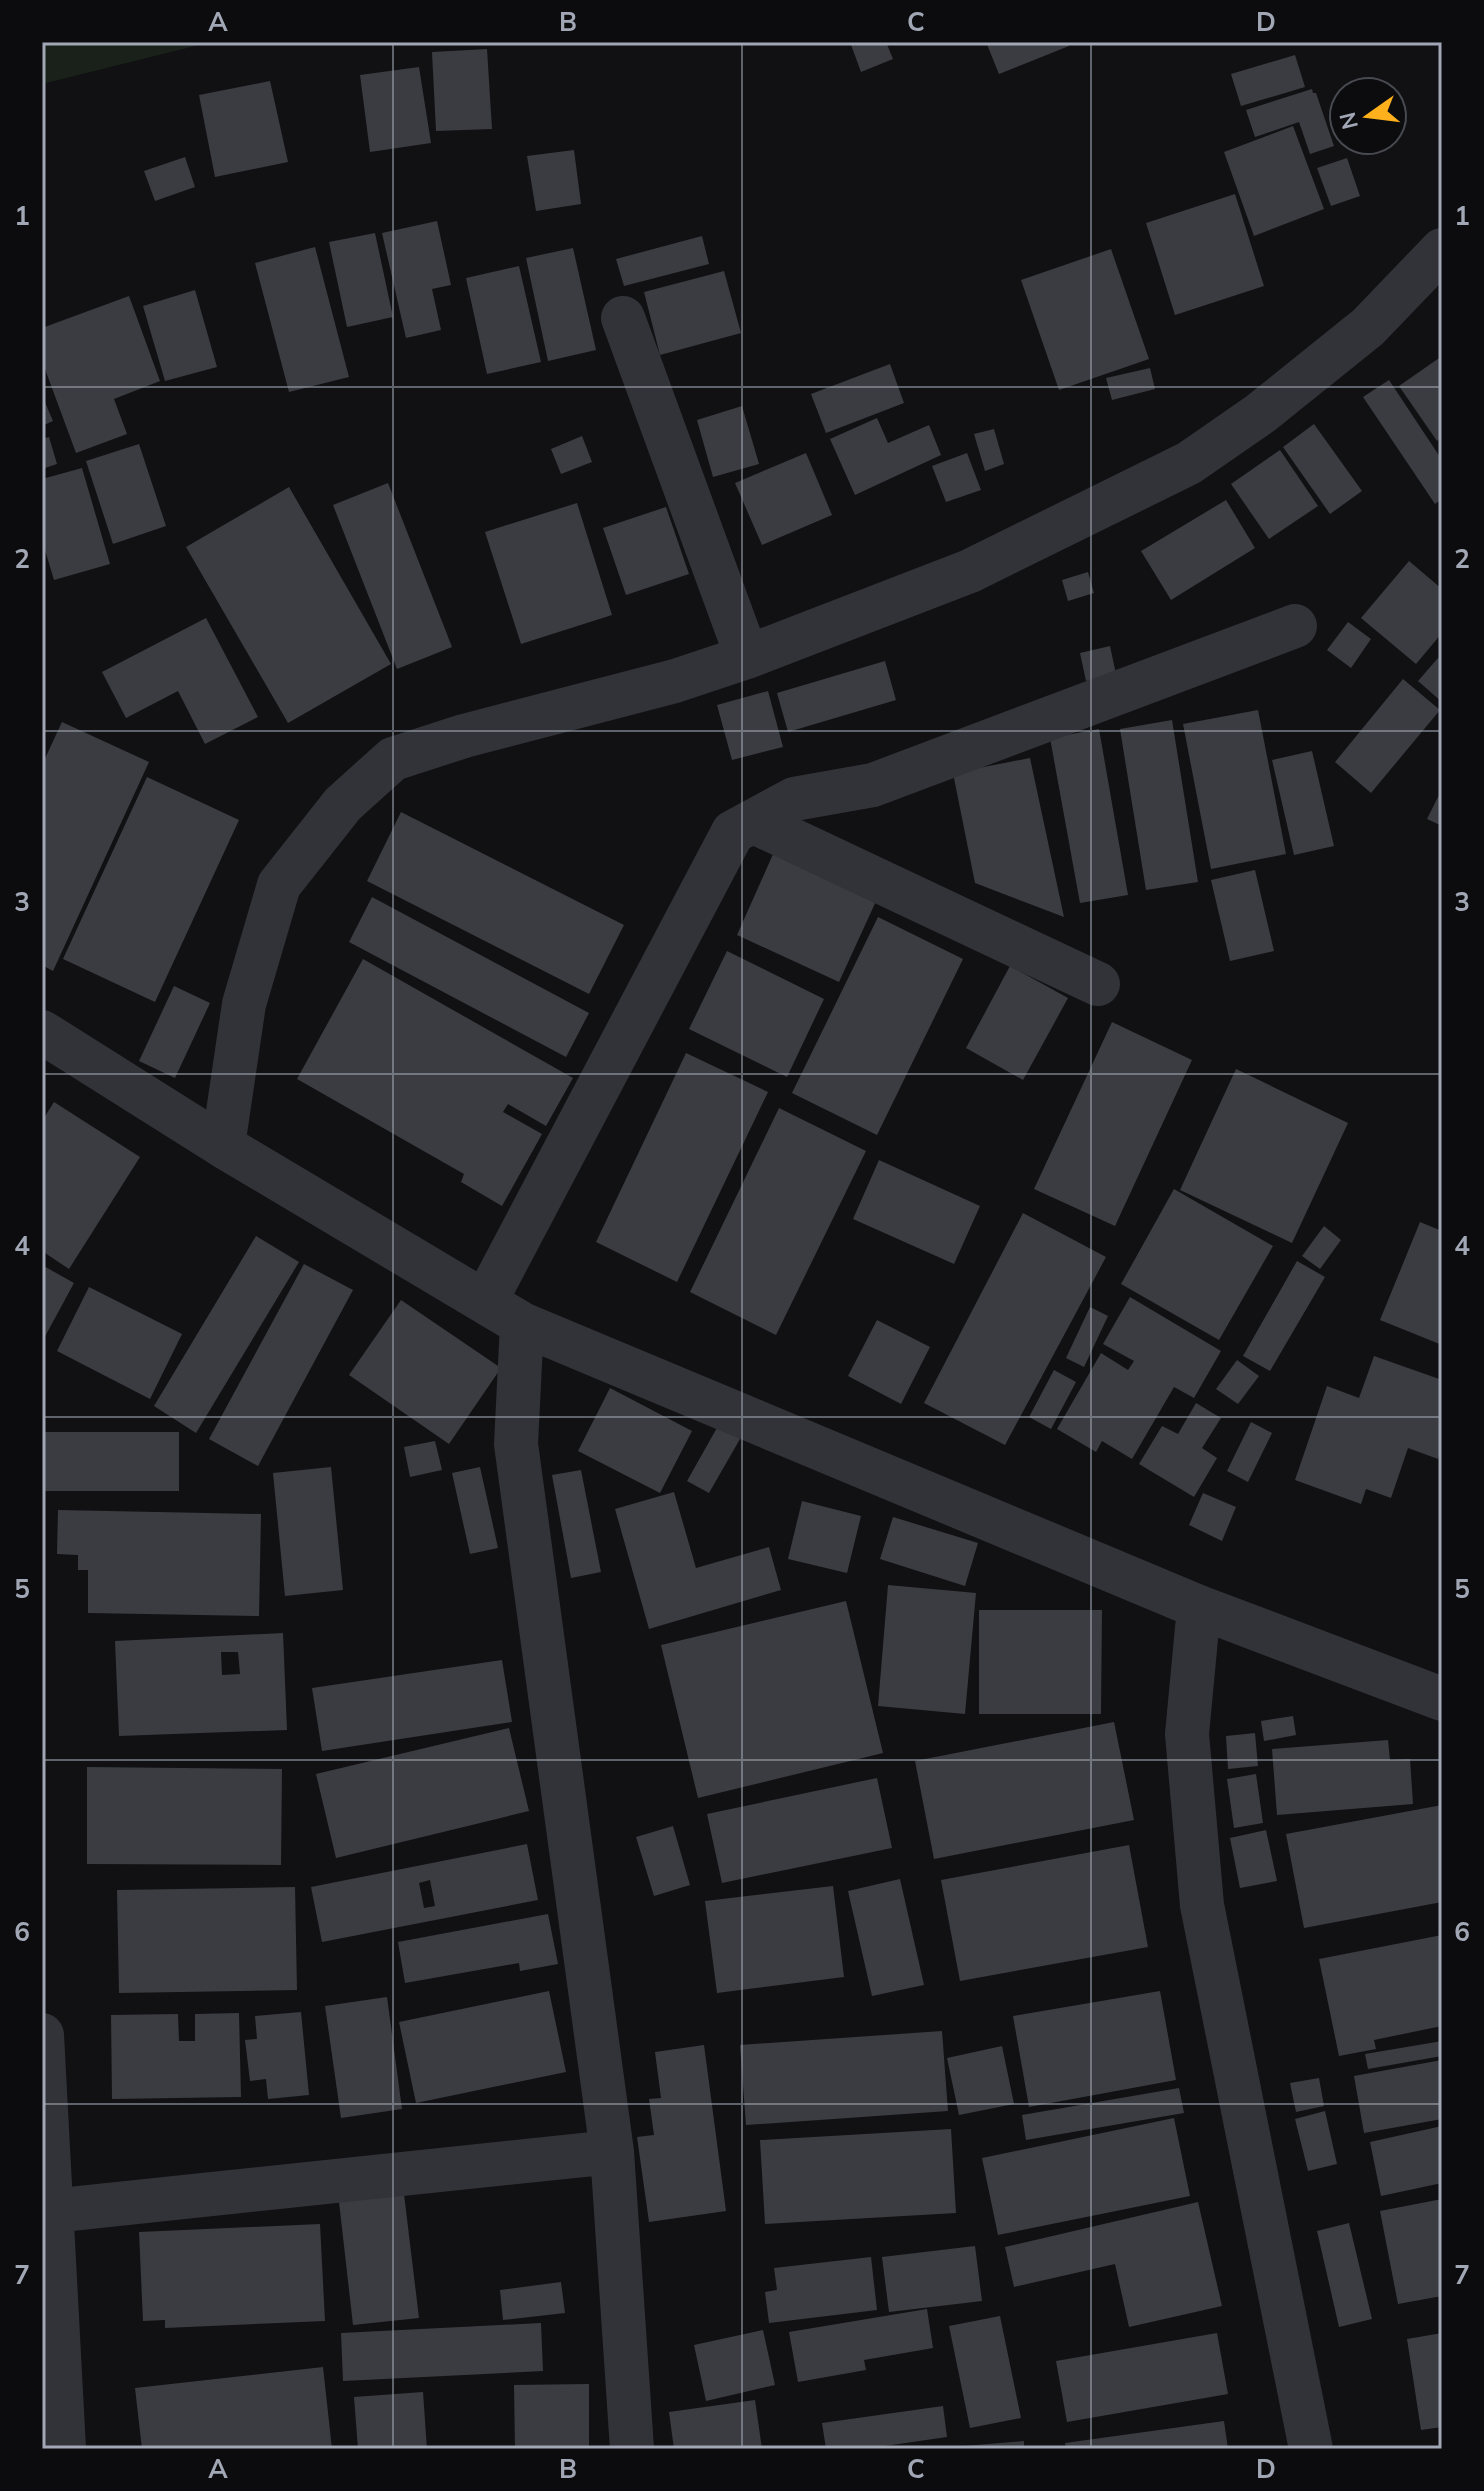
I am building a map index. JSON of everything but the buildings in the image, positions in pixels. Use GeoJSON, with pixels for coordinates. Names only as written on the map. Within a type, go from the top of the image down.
{"type":"FeatureCollection","features":[{"type":"Feature","properties":{"kind":"street"},"geometry":{"type":"LineString","coordinates":[[223,1146],[244,1004],[279,885],[343,804],[393,759],[464,736],[675,681],[747,657],[970,571],[1189,463],[1261,413],[1368,327],[1442,250]]}},
{"type":"Feature","properties":{"kind":"street"},"geometry":{"type":"LineString","coordinates":[[623,318],[747,657]]}},
{"type":"Feature","properties":{"kind":"street"},"geometry":{"type":"LineString","coordinates":[[485,1302],[733,832],[794,799],[873,785],[1295,626]]}},
{"type":"Feature","properties":{"kind":"street"},"geometry":{"type":"LineString","coordinates":[[754,822],[1098,984]]}},
{"type":"Feature","properties":{"kind":"street"},"geometry":{"type":"LineString","coordinates":[[42,1032],[223,1146],[522,1324],[1199,1607],[1442,1699]]}},
{"type":"Feature","properties":{"kind":"street"},"geometry":{"type":"LineString","coordinates":[[522,1324],[516,1444],[612,2152],[632,2449]]}},
{"type":"Feature","properties":{"kind":"street"},"geometry":{"type":"LineString","coordinates":[[1199,1607],[1187,1734],[1202,1905],[1311,2449]]}},
{"type":"Feature","properties":{"kind":"street"},"geometry":{"type":"LineString","coordinates":[[42,2035],[48,2212],[64,2449]]}},
{"type":"Feature","properties":{"kind":"street"},"geometry":{"type":"LineString","coordinates":[[48,2212],[612,2152]]}},
{"type":"Feature","properties":{"kind":"shaded area"},"geometry":{"type":"Polygon","coordinates":[[[42,42],[211,42],[42,84],[42,42]]]}}]}
